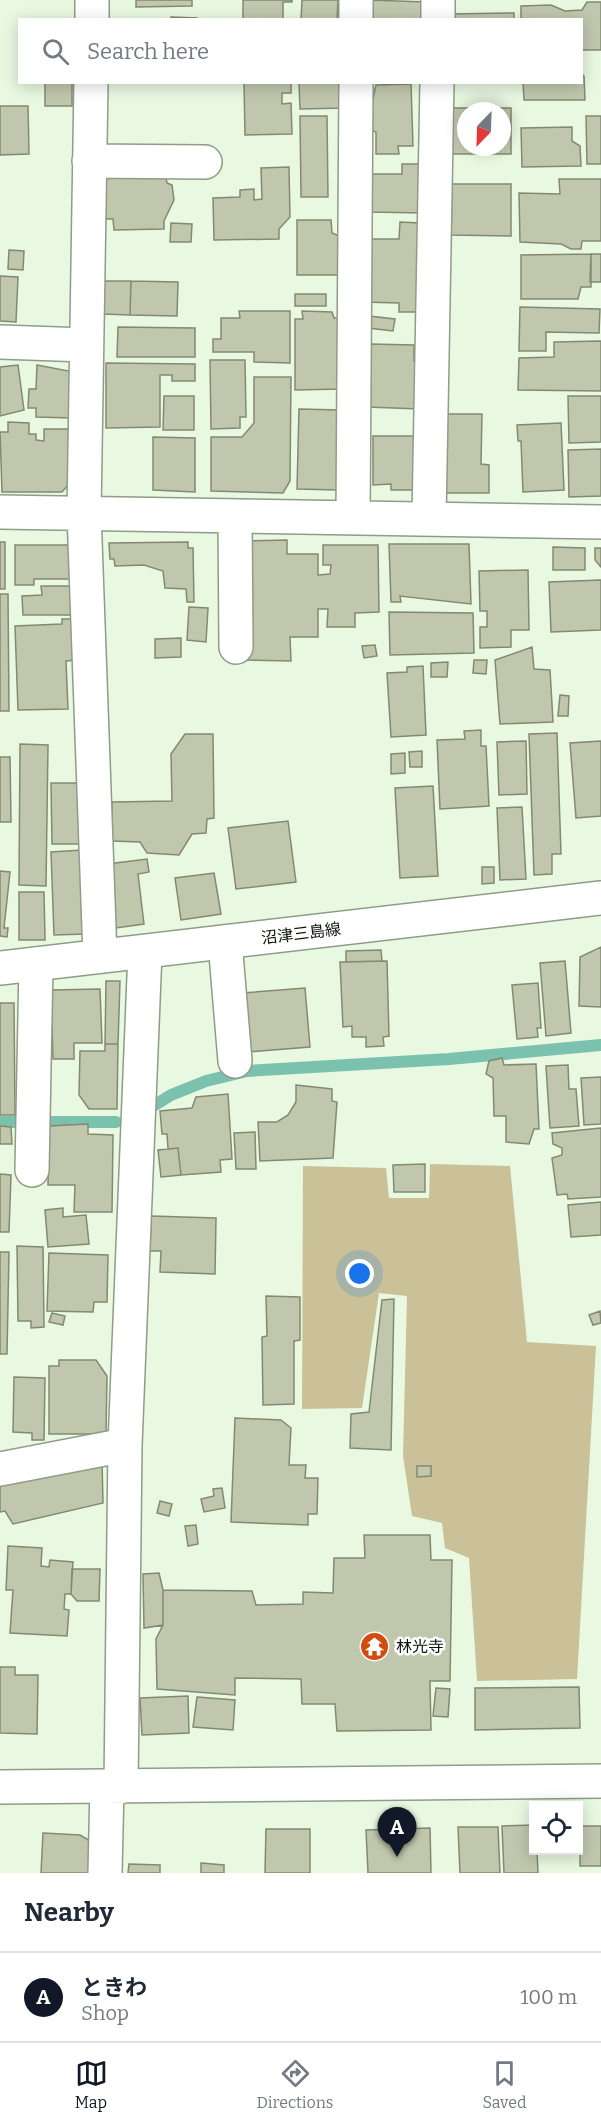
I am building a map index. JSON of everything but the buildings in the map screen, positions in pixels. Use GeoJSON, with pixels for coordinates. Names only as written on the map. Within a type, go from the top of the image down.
{"type":"FeatureCollection","features":[{"type":"Feature","properties":{"kind":"street"},"geometry":{"type":"LineString","coordinates":[[92,0],[92,18]]}},
{"type":"Feature","properties":{"kind":"street"},"geometry":{"type":"LineString","coordinates":[[356,0],[356,18]]}},
{"type":"Feature","properties":{"kind":"street"},"geometry":{"type":"LineString","coordinates":[[438,0],[438,18]]}},
{"type":"Feature","properties":{"kind":"street"},"geometry":{"type":"LineString","coordinates":[[91,84],[84,513],[100,956]]}},
{"type":"Feature","properties":{"kind":"street"},"geometry":{"type":"LineString","coordinates":[[353,518],[356,84]]}},
{"type":"Feature","properties":{"kind":"street"},"geometry":{"type":"LineString","coordinates":[[429,519],[437,84]]}},
{"type":"Feature","properties":{"kind":"street"},"geometry":{"type":"LineString","coordinates":[[89,161],[205,162]]}},
{"type":"Feature","properties":{"kind":"street"},"geometry":{"type":"LineString","coordinates":[[0,342],[86,345]]}},
{"type":"Feature","properties":{"kind":"street"},"geometry":{"type":"LineString","coordinates":[[0,512],[601,522]]}},
{"type":"Feature","properties":{"kind":"street"},"geometry":{"type":"LineString","coordinates":[[235,516],[236,647]]}},
{"type":"Feature","properties":{"kind":"street","name":"沼津三島線"},"geometry":{"type":"LineString","coordinates":[[0,968],[601,898]]}},
{"type":"Feature","properties":{"kind":"street"},"geometry":{"type":"LineString","coordinates":[[225,942],[235,1061]]}},
{"type":"Feature","properties":{"kind":"street"},"geometry":{"type":"LineString","coordinates":[[105,1873],[114,1787],[145,952]]}},
{"type":"Feature","properties":{"kind":"street"},"geometry":{"type":"LineString","coordinates":[[32,1170],[36,963]]}},
{"type":"Feature","properties":{"kind":"street"},"geometry":{"type":"LineString","coordinates":[[0,1469],[125,1445]]}},
{"type":"Feature","properties":{"kind":"street"},"geometry":{"type":"LineString","coordinates":[[0,1787],[601,1781]]}},
{"type":"Feature","properties":{"kind":"shaded area"},"geometry":{"type":"Polygon","coordinates":[[[430,1164],[510,1166],[527,1342],[596,1346],[577,1679],[477,1681],[469,1558],[445,1548],[442,1523],[412,1516],[403,1456],[407,1296],[379,1293],[362,1408],[302,1409],[303,1166],[386,1168],[389,1198],[429,1198],[430,1164]]]}},
{"type":"Feature","properties":{"kind":"waterway"},"geometry":{"type":"LineString","coordinates":[[155,1105],[171,1095],[206,1081],[247,1071],[449,1059],[601,1045]]}},
{"type":"Feature","properties":{"kind":"waterway"},"geometry":{"type":"LineString","coordinates":[[0,1122],[116,1122]]}},
{"type":"Feature","properties":{"kind":"place","name":"林光寺"},"geometry":{"type":"Point","coordinates":[375,1646]}},
{"type":"Feature","properties":{"kind":"place","name":"ときわ"},"geometry":{"type":"Point","coordinates":[397,1857]}}]}
